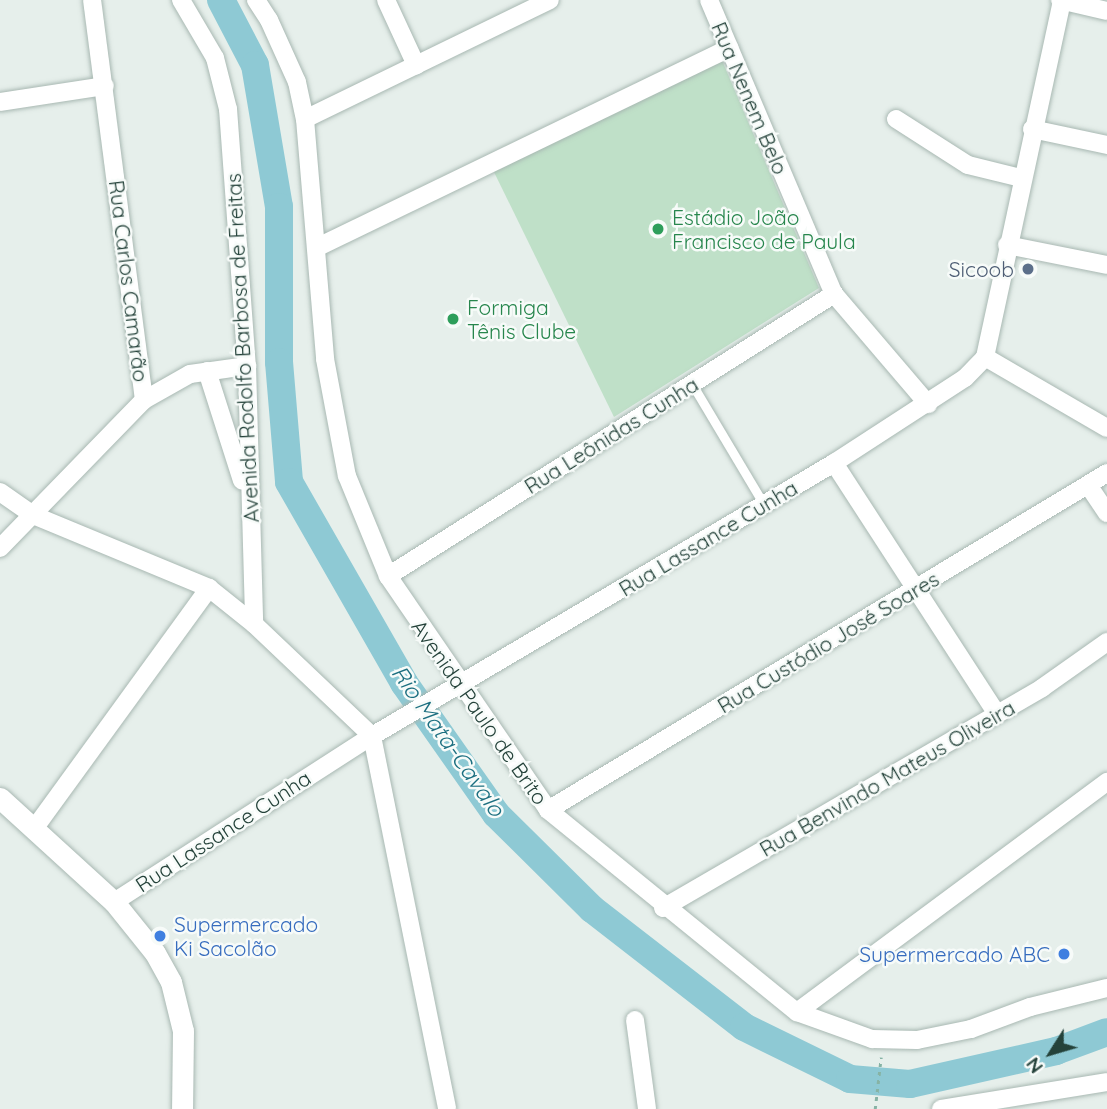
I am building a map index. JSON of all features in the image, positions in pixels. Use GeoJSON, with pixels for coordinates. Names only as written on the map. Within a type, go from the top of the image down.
{"type":"FeatureCollection","features":[{"type":"Feature","properties":{"kind":"main road"},"geometry":{"type":"LineString","coordinates":[[0,798],[114,902],[155,953],[171,982],[183,1031],[182,1109]]}},
{"type":"Feature","properties":{"kind":"street","name":"Rua Carlos Camarão"},"geometry":{"type":"LineString","coordinates":[[0,548],[144,400],[92,0]]}},
{"type":"Feature","properties":{"kind":"street","name":"Avenida Rodolfo Barbosa de Freitas"},"geometry":{"type":"LineString","coordinates":[[181,0],[215,58],[228,110],[247,366],[248,501],[254,624]]}},
{"type":"Feature","properties":{"kind":"street","name":"Avenida Paulo de Brito"},"geometry":{"type":"LineString","coordinates":[[256,0],[270,20],[297,82],[304,119],[318,247],[324,359],[347,476],[388,576],[548,810],[663,908],[797,1012],[872,1039],[917,1040],[971,1029],[1030,1007],[1107,988]]}},
{"type":"Feature","properties":{"kind":"street"},"geometry":{"type":"LineString","coordinates":[[386,0],[416,65]]}},
{"type":"Feature","properties":{"kind":"street"},"geometry":{"type":"LineString","coordinates":[[304,119],[416,65],[524,6],[550,0]]}},
{"type":"Feature","properties":{"kind":"street","name":"Rua Nenem Belo"},"geometry":{"type":"LineString","coordinates":[[709,0],[834,294],[928,404]]}},
{"type":"Feature","properties":{"kind":"street"},"geometry":{"type":"LineString","coordinates":[[1107,10],[1061,0],[1021,178],[985,358],[1107,428]]}},
{"type":"Feature","properties":{"kind":"street"},"geometry":{"type":"LineString","coordinates":[[318,247],[729,48]]}},
{"type":"Feature","properties":{"kind":"street"},"geometry":{"type":"LineString","coordinates":[[0,102],[105,86]]}},
{"type":"Feature","properties":{"kind":"street"},"geometry":{"type":"LineString","coordinates":[[896,119],[968,164],[1021,178]]}},
{"type":"Feature","properties":{"kind":"street"},"geometry":{"type":"LineString","coordinates":[[1032,129],[1107,145]]}},
{"type":"Feature","properties":{"kind":"street"},"geometry":{"type":"LineString","coordinates":[[1007,245],[1107,265]]}},
{"type":"Feature","properties":{"kind":"street","name":"Rua Leônidas Cunha"},"geometry":{"type":"LineString","coordinates":[[388,576],[834,294]]}},
{"type":"Feature","properties":{"kind":"street","name":"Rua Lassance Cunha"},"geometry":{"type":"LineString","coordinates":[[114,902],[372,736],[461,686],[763,503],[834,463],[928,404],[985,358]]}},
{"type":"Feature","properties":{"kind":"street"},"geometry":{"type":"LineString","coordinates":[[144,400],[173,381],[207,371],[247,366]]}},
{"type":"Feature","properties":{"kind":"street"},"geometry":{"type":"LineString","coordinates":[[207,371],[248,501]]}},
{"type":"Feature","properties":{"kind":"street"},"geometry":{"type":"LineString","coordinates":[[834,463],[918,588],[997,714]]}},
{"type":"Feature","properties":{"kind":"street","name":"Rua Custódio José Soares"},"geometry":{"type":"LineString","coordinates":[[548,810],[1107,472]]}},
{"type":"Feature","properties":{"kind":"street"},"geometry":{"type":"LineString","coordinates":[[1088,485],[1107,513]]}},
{"type":"Feature","properties":{"kind":"street"},"geometry":{"type":"LineString","coordinates":[[0,492],[33,515],[209,588],[254,624],[372,736],[447,1109]]}},
{"type":"Feature","properties":{"kind":"street"},"geometry":{"type":"LineString","coordinates":[[34,829],[209,588]]}},
{"type":"Feature","properties":{"kind":"street","name":"Rua Benvindo Mateus Oliveira"},"geometry":{"type":"LineString","coordinates":[[663,908],[997,714],[1107,642]]}},
{"type":"Feature","properties":{"kind":"street"},"geometry":{"type":"LineString","coordinates":[[797,1012],[1107,782]]}},
{"type":"Feature","properties":{"kind":"street"},"geometry":{"type":"LineString","coordinates":[[635,1020],[648,1109]]}},
{"type":"Feature","properties":{"kind":"street"},"geometry":{"type":"LineString","coordinates":[[941,1109],[1107,1082]]}},
{"type":"Feature","properties":{"kind":"lane"},"geometry":{"type":"LineString","coordinates":[[692,384],[763,503]]}},
{"type":"Feature","properties":{"kind":"path"},"geometry":{"type":"LineString","coordinates":[[875,1109],[881,1058]]}},
{"type":"Feature","properties":{"kind":"green space","name":"Estádio João Francisco de Paula"},"geometry":{"type":"Polygon","coordinates":[[[721,58],[819,288],[614,417],[493,170],[721,58]]]}},
{"type":"Feature","properties":{"kind":"waterway","name":"Rio Mata-Cavalo"},"geometry":{"type":"LineString","coordinates":[[221,0],[255,65],[279,207],[279,362],[289,482],[404,683],[496,814],[592,909],[744,1027],[850,1079],[910,1084],[1056,1051],[1107,1032]]}},
{"type":"Feature","properties":{"kind":"place","name":"Estádio João Francisco de Paula"},"geometry":{"type":"Point","coordinates":[658,229]}},
{"type":"Feature","properties":{"kind":"place","name":"Sicoob"},"geometry":{"type":"Point","coordinates":[1028,269]}},
{"type":"Feature","properties":{"kind":"place","name":"Formiga Tênis Clube"},"geometry":{"type":"Point","coordinates":[453,319]}},
{"type":"Feature","properties":{"kind":"place","name":"Supermercado Ki Sacolão"},"geometry":{"type":"Point","coordinates":[160,936]}},
{"type":"Feature","properties":{"kind":"place","name":"Supermercado ABC"},"geometry":{"type":"Point","coordinates":[1064,954]}}]}
